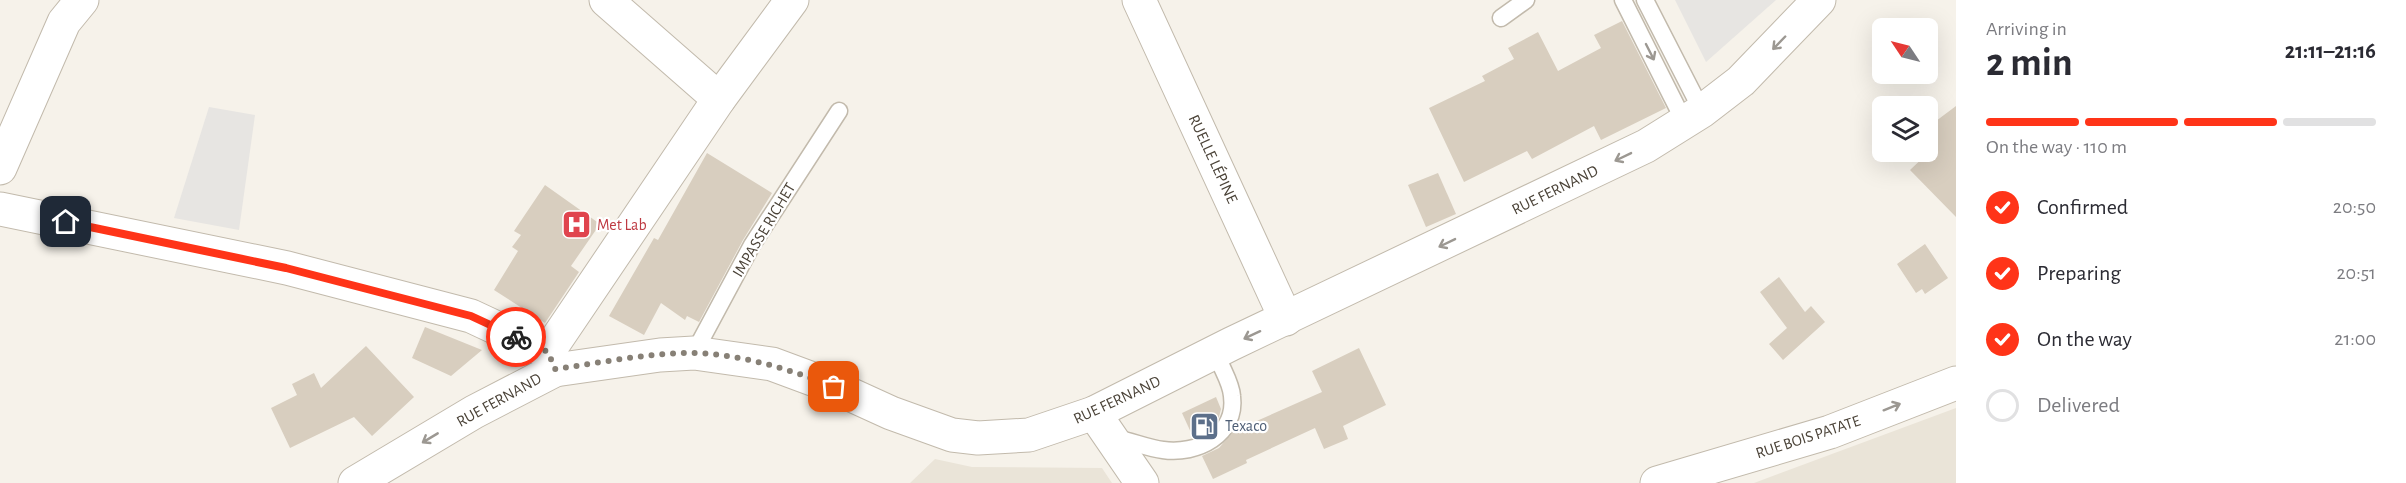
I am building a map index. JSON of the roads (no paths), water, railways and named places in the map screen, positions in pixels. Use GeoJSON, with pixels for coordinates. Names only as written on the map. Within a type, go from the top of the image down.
{"type":"FeatureCollection","features":[{"type":"Feature","properties":{"kind":"street"},"geometry":{"type":"LineString","coordinates":[[0,168],[64,22],[82,0]]}},
{"type":"Feature","properties":{"kind":"street"},"geometry":{"type":"LineString","coordinates":[[606,0],[718,99]]}},
{"type":"Feature","properties":{"kind":"street"},"geometry":{"type":"LineString","coordinates":[[0,209],[286,268],[471,316],[551,361],[718,99],[792,0]]}},
{"type":"Feature","properties":{"kind":"street","name":"RUELLE LÉPINE"},"geometry":{"type":"LineString","coordinates":[[1139,0],[1286,319]]}},
{"type":"Feature","properties":{"kind":"street","name":"RUE FERNAND"},"geometry":{"type":"LineString","coordinates":[[355,483],[474,412],[551,361],[623,359],[694,353],[772,364],[834,387],[891,413],[952,435],[1007,438],[1053,428],[1101,425],[1216,352],[1646,146],[1694,117],[1741,81],[1819,0]]}},
{"type":"Feature","properties":{"kind":"street","name":"RUE BOIS PATATE"},"geometry":{"type":"LineString","coordinates":[[1657,483],[1707,476],[1830,432],[1956,383]]}},
{"type":"Feature","properties":{"kind":"street"},"geometry":{"type":"LineString","coordinates":[[1101,425],[1142,483]]}},
{"type":"Feature","properties":{"kind":"lane"},"geometry":{"type":"LineString","coordinates":[[1501,18],[1526,0]]}},
{"type":"Feature","properties":{"kind":"lane"},"geometry":{"type":"LineString","coordinates":[[1623,0],[1694,117]]}},
{"type":"Feature","properties":{"kind":"lane"},"geometry":{"type":"LineString","coordinates":[[1645,0],[1694,117]]}},
{"type":"Feature","properties":{"kind":"lane","name":"IMPASSE RICHET"},"geometry":{"type":"LineString","coordinates":[[694,353],[752,245],[840,111]]}},
{"type":"Feature","properties":{"kind":"lane"},"geometry":{"type":"LineString","coordinates":[[1101,425],[1162,450],[1184,450],[1210,442],[1223,431],[1232,413],[1232,394],[1216,352]]}},
{"type":"Feature","properties":{"kind":"place","name":"Met Lab"},"geometry":{"type":"Point","coordinates":[576,225]}},
{"type":"Feature","properties":{"kind":"place","name":"Texaco"},"geometry":{"type":"Point","coordinates":[1204,426]}}]}
